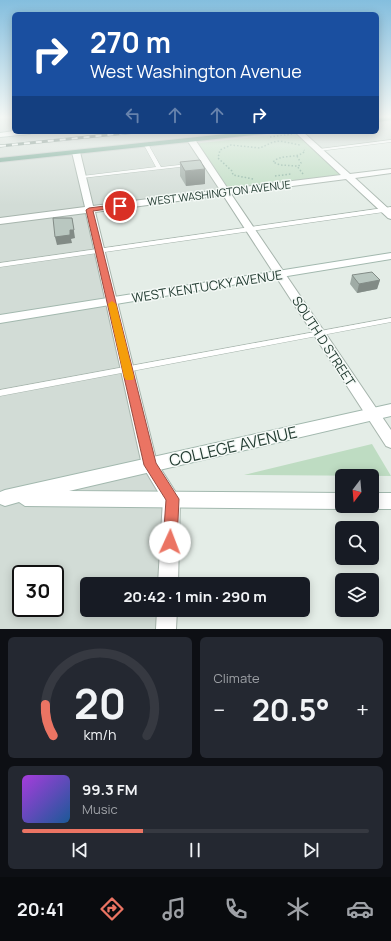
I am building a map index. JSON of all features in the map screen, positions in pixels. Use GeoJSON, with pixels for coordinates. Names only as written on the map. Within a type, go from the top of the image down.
{"type":"FeatureCollection","features":[{"type":"Feature","properties":{"kind":"main road"},"geometry":{"type":"LineString","coordinates":[[0,160],[125,146]]}},
{"type":"Feature","properties":{"kind":"street","name":"SOUTH D STREET"},"geometry":{"type":"LineString","coordinates":[[195,146],[391,442]]}},
{"type":"Feature","properties":{"kind":"street"},"geometry":{"type":"LineString","coordinates":[[314,146],[348,177],[387,209],[391,216]]}},
{"type":"Feature","properties":{"kind":"street"},"geometry":{"type":"LineString","coordinates":[[76,152],[150,465],[172,499],[168,577]]}},
{"type":"Feature","properties":{"kind":"street","name":"WEST WASHINGTON AVENUE"},"geometry":{"type":"LineString","coordinates":[[0,221],[391,171]]}},
{"type":"Feature","properties":{"kind":"street","name":"WEST KENTUCKY AVENUE"},"geometry":{"type":"LineString","coordinates":[[0,319],[391,256]]}},
{"type":"Feature","properties":{"kind":"street","name":"COLLEGE AVENUE"},"geometry":{"type":"LineString","coordinates":[[3,498],[391,410]]}},
{"type":"Feature","properties":{"kind":"street"},"geometry":{"type":"LineString","coordinates":[[3,498],[335,501]]}},
{"type":"Feature","properties":{"kind":"street"},"geometry":{"type":"LineString","coordinates":[[379,501],[391,501]]}},
{"type":"Feature","properties":{"kind":"street"},"geometry":{"type":"LineString","coordinates":[[166,629],[167,617]]}},
{"type":"Feature","properties":{"kind":"lane"},"geometry":{"type":"LineString","coordinates":[[147,146],[159,168]]}},
{"type":"Feature","properties":{"kind":"lane"},"geometry":{"type":"LineString","coordinates":[[319,150],[348,146]]}},
{"type":"Feature","properties":{"kind":"lane"},"geometry":{"type":"LineString","coordinates":[[82,177],[206,163]]}},
{"type":"Feature","properties":{"kind":"lane"},"geometry":{"type":"LineString","coordinates":[[0,265],[99,252],[387,209]]}},
{"type":"Feature","properties":{"kind":"lane"},"geometry":{"type":"LineString","coordinates":[[0,393],[391,320]]}},
{"type":"Feature","properties":{"kind":"path"},"geometry":{"type":"LineString","coordinates":[[228,146],[220,150],[218,158],[232,171],[233,175],[257,180]]}},
{"type":"Feature","properties":{"kind":"path"},"geometry":{"type":"LineString","coordinates":[[255,146],[265,146]]}},
{"type":"Feature","properties":{"kind":"path"},"geometry":{"type":"LineString","coordinates":[[301,146],[305,151],[302,154],[277,158],[274,162],[282,167],[298,167],[303,174],[314,181]]}},
{"type":"Feature","properties":{"kind":"path"},"geometry":{"type":"LineString","coordinates":[[297,156],[301,163],[298,167]]}},
{"type":"Feature","properties":{"kind":"path"},"geometry":{"type":"LineString","coordinates":[[273,177],[294,174]]}},
{"type":"Feature","properties":{"kind":"shaded area"},"geometry":{"type":"Polygon","coordinates":[[[0,146],[345,146],[220,161],[225,192],[89,210],[159,501],[171,501],[168,577],[80,577],[80,617],[166,617],[166,629],[0,629],[0,146]]]}},
{"type":"Feature","properties":{"kind":"green space"},"geometry":{"type":"Polygon","coordinates":[[[195,146],[315,146],[348,177],[225,192],[195,146]]]}},
{"type":"Feature","properties":{"kind":"green space"},"geometry":{"type":"Polygon","coordinates":[[[372,444],[391,476],[379,476],[379,469],[335,469],[335,476],[244,475],[372,444]]]}},
{"type":"Feature","properties":{"kind":"building"},"geometry":{"type":"Polygon","coordinates":[[[200,160],[205,169],[185,171],[180,162],[200,160]]]}},
{"type":"Feature","properties":{"kind":"building"},"geometry":{"type":"Polygon","coordinates":[[[53,218],[72,218],[74,230],[70,230],[70,235],[55,237],[53,218]]]}},
{"type":"Feature","properties":{"kind":"building"},"geometry":{"type":"Polygon","coordinates":[[[372,272],[380,280],[359,284],[352,275],[372,272]]]}},
{"type":"Feature","properties":{"kind":"slow traffic"},"geometry":{"type":"LineString","coordinates":[[112,304],[129,377]]}},
{"type":"Feature","properties":{"kind":"route"},"geometry":{"type":"LineString","coordinates":[[120,206],[89,210],[150,465],[172,499],[170,542]]}}]}
